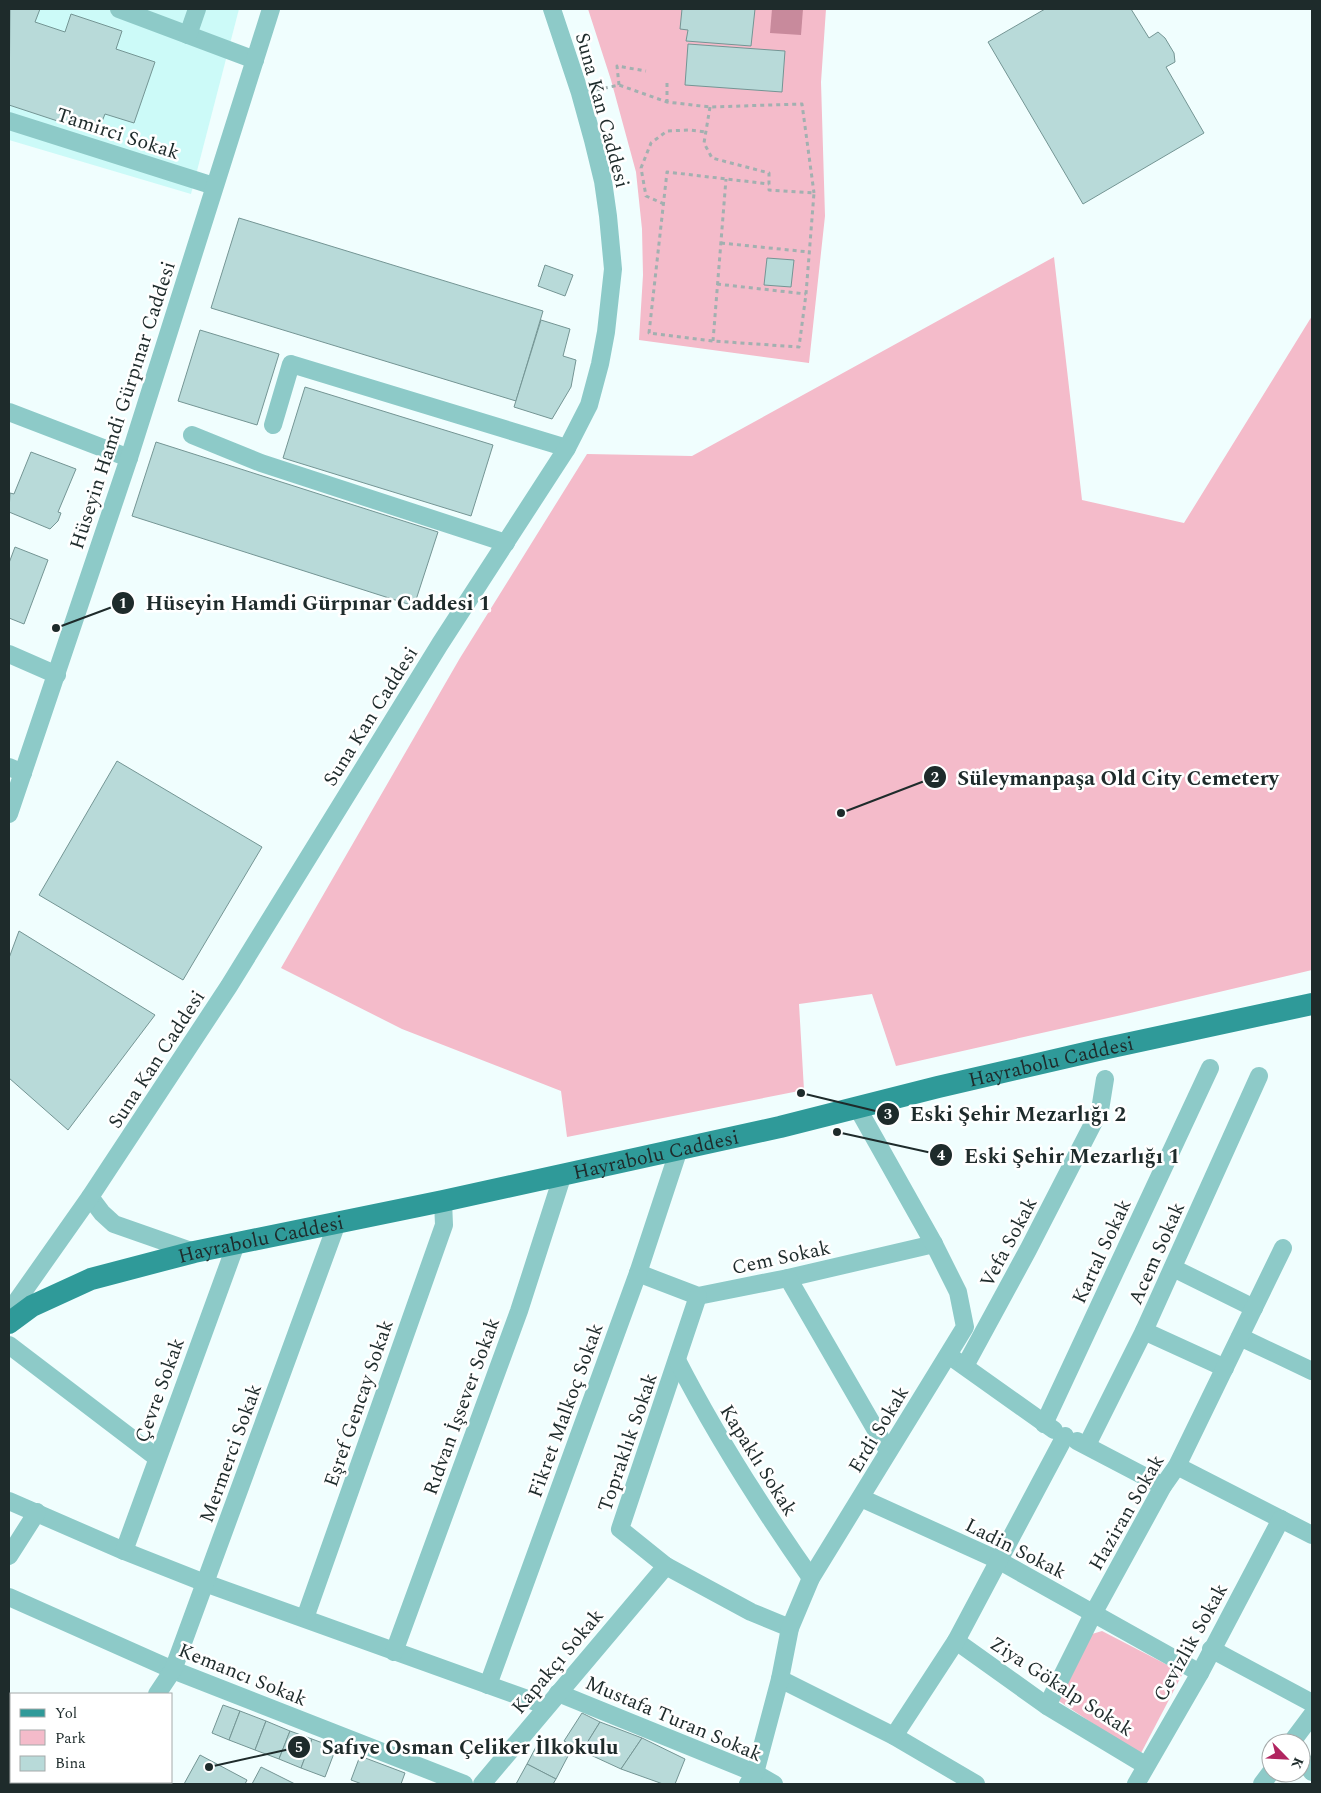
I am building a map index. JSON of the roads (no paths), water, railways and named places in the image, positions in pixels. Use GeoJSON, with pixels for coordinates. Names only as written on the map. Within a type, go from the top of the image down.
{"type":"FeatureCollection","features":[{"type":"Feature","properties":{"kind":"main road","name":"Hayrabolu Caddesi"},"geometry":{"type":"LineString","coordinates":[[9,1323],[32,1306],[91,1279],[194,1252],[443,1201],[780,1127],[1098,1050],[1312,1004]]}},
{"type":"Feature","properties":{"kind":"street"},"geometry":{"type":"LineString","coordinates":[[118,9],[255,60]]}},
{"type":"Feature","properties":{"kind":"street"},"geometry":{"type":"LineString","coordinates":[[188,35],[197,9]]}},
{"type":"Feature","properties":{"kind":"street","name":"Hüseyin Hamdi Gürpınar Caddesi"},"geometry":{"type":"LineString","coordinates":[[9,814],[16,770],[57,675],[129,458],[271,9]]}},
{"type":"Feature","properties":{"kind":"street","name":"Suna Kan Caddesi"},"geometry":{"type":"LineString","coordinates":[[9,1312],[90,1197],[228,986],[440,644],[568,448],[589,405],[606,332],[612,270],[604,180],[580,93],[552,9]]}},
{"type":"Feature","properties":{"kind":"street","name":"Tamirci Sokak"},"geometry":{"type":"LineString","coordinates":[[9,121],[214,186]]}},
{"type":"Feature","properties":{"kind":"street"},"geometry":{"type":"LineString","coordinates":[[273,425],[291,364],[568,448]]}},
{"type":"Feature","properties":{"kind":"street"},"geometry":{"type":"LineString","coordinates":[[9,412],[129,458]]}},
{"type":"Feature","properties":{"kind":"street"},"geometry":{"type":"LineString","coordinates":[[192,435],[261,463],[506,543]]}},
{"type":"Feature","properties":{"kind":"street"},"geometry":{"type":"LineString","coordinates":[[9,654],[57,675]]}},
{"type":"Feature","properties":{"kind":"street","name":"Kartal Sokak"},"geometry":{"type":"LineString","coordinates":[[1044,1424],[1210,1068]]}},
{"type":"Feature","properties":{"kind":"street","name":"Acem Sokak"},"geometry":{"type":"LineString","coordinates":[[1087,1446],[1173,1268],[1259,1076]]}},
{"type":"Feature","properties":{"kind":"street","name":"Vefa Sokak"},"geometry":{"type":"LineString","coordinates":[[965,1366],[1028,1250],[1100,1110],[1105,1080]]}},
{"type":"Feature","properties":{"kind":"street","name":"Erdi Sokak"},"geometry":{"type":"LineString","coordinates":[[751,1779],[780,1679],[790,1628],[811,1578],[965,1327],[958,1292],[934,1244],[857,1107]]}},
{"type":"Feature","properties":{"kind":"street","name":"Fikret Malkoç Sokak"},"geometry":{"type":"LineString","coordinates":[[488,1685],[638,1274],[680,1149]]}},
{"type":"Feature","properties":{"kind":"street","name":"Rıdvan İşsever Sokak"},"geometry":{"type":"LineString","coordinates":[[394,1652],[519,1311],[563,1174]]}},
{"type":"Feature","properties":{"kind":"street"},"geometry":{"type":"LineString","coordinates":[[90,1197],[102,1213],[114,1224],[194,1252]]}},
{"type":"Feature","properties":{"kind":"street","name":"Eşref Gencay Sokak"},"geometry":{"type":"LineString","coordinates":[[305,1618],[444,1225],[443,1201]]}},
{"type":"Feature","properties":{"kind":"street","name":"Mermerci Sokak"},"geometry":{"type":"LineString","coordinates":[[158,1693],[173,1670],[337,1223]]}},
{"type":"Feature","properties":{"kind":"street","name":"Çevre Sokak"},"geometry":{"type":"LineString","coordinates":[[124,1550],[156,1457],[236,1244]]}},
{"type":"Feature","properties":{"kind":"street","name":"Cem Sokak"},"geometry":{"type":"LineString","coordinates":[[698,1296],[788,1278],[934,1244]]}},
{"type":"Feature","properties":{"kind":"street","name":"Haziran Sokak"},"geometry":{"type":"LineString","coordinates":[[1047,1706],[1093,1614],[1163,1486],[1177,1466],[1284,1248]]}},
{"type":"Feature","properties":{"kind":"street"},"geometry":{"type":"LineString","coordinates":[[1173,1268],[1254,1308]]}},
{"type":"Feature","properties":{"kind":"street"},"geometry":{"type":"LineString","coordinates":[[638,1274],[698,1296]]}},
{"type":"Feature","properties":{"kind":"street"},"geometry":{"type":"LineString","coordinates":[[788,1278],[888,1451]]}},
{"type":"Feature","properties":{"kind":"street","name":"Topraklık Sokak"},"geometry":{"type":"LineString","coordinates":[[698,1296],[620,1529],[666,1566],[751,1612],[790,1628]]}},
{"type":"Feature","properties":{"kind":"street"},"geometry":{"type":"LineString","coordinates":[[1144,1330],[1225,1368]]}},
{"type":"Feature","properties":{"kind":"street"},"geometry":{"type":"LineString","coordinates":[[1240,1337],[1312,1371]]}},
{"type":"Feature","properties":{"kind":"street"},"geometry":{"type":"LineString","coordinates":[[9,1345],[156,1457]]}},
{"type":"Feature","properties":{"kind":"street"},"geometry":{"type":"LineString","coordinates":[[948,1355],[1044,1424],[1163,1486]]}},
{"type":"Feature","properties":{"kind":"street","name":"Kapaklı Sokak"},"geometry":{"type":"LineString","coordinates":[[677,1360],[700,1406],[771,1521],[811,1578]]}},
{"type":"Feature","properties":{"kind":"street"},"geometry":{"type":"LineString","coordinates":[[894,1736],[956,1641],[1064,1436]]}},
{"type":"Feature","properties":{"kind":"street"},"geometry":{"type":"LineString","coordinates":[[1177,1466],[1312,1535]]}},
{"type":"Feature","properties":{"kind":"street","name":"Ladin Sokak"},"geometry":{"type":"LineString","coordinates":[[861,1498],[998,1560],[1200,1672]]}},
{"type":"Feature","properties":{"kind":"street","name":"Mustafa Turan Sokak"},"geometry":{"type":"LineString","coordinates":[[9,1501],[205,1583],[488,1685],[552,1699],[751,1779],[774,1784]]}},
{"type":"Feature","properties":{"kind":"street"},"geometry":{"type":"LineString","coordinates":[[9,1556],[37,1512]]}},
{"type":"Feature","properties":{"kind":"street","name":"Cevizlik Sokak"},"geometry":{"type":"LineString","coordinates":[[1136,1784],[1200,1672],[1281,1519]]}},
{"type":"Feature","properties":{"kind":"street","name":"Kapakçı Sokak"},"geometry":{"type":"LineString","coordinates":[[482,1784],[666,1566]]}},
{"type":"Feature","properties":{"kind":"street","name":"Kemancı Sokak"},"geometry":{"type":"LineString","coordinates":[[9,1597],[173,1670],[464,1784]]}},
{"type":"Feature","properties":{"kind":"street","name":"Ziya Gökalp Sokak"},"geometry":{"type":"LineString","coordinates":[[956,1641],[1047,1706],[1145,1766]]}},
{"type":"Feature","properties":{"kind":"street"},"geometry":{"type":"LineString","coordinates":[[1211,1649],[1312,1703]]}},
{"type":"Feature","properties":{"kind":"street"},"geometry":{"type":"LineString","coordinates":[[780,1679],[894,1736],[976,1784]]}},
{"type":"Feature","properties":{"kind":"street"},"geometry":{"type":"LineString","coordinates":[[1298,1733],[1312,1714]]}},
{"type":"Feature","properties":{"kind":"place","name":"Hüseyin Hamdi Gürpınar Caddesi 1"},"geometry":{"type":"Point","coordinates":[56,628]}},
{"type":"Feature","properties":{"kind":"place","name":"Süleymanpaşa Old City Cemetery"},"geometry":{"type":"Point","coordinates":[841,813]}},
{"type":"Feature","properties":{"kind":"place","name":"Eski Şehir Mezarlığı 2"},"geometry":{"type":"Point","coordinates":[801,1093]}},
{"type":"Feature","properties":{"kind":"place","name":"Eski Şehir Mezarlığı 1"},"geometry":{"type":"Point","coordinates":[837,1132]}},
{"type":"Feature","properties":{"kind":"place","name":"Safıye Osman Çeliker İlkokulu"},"geometry":{"type":"Point","coordinates":[209,1767]}}]}
